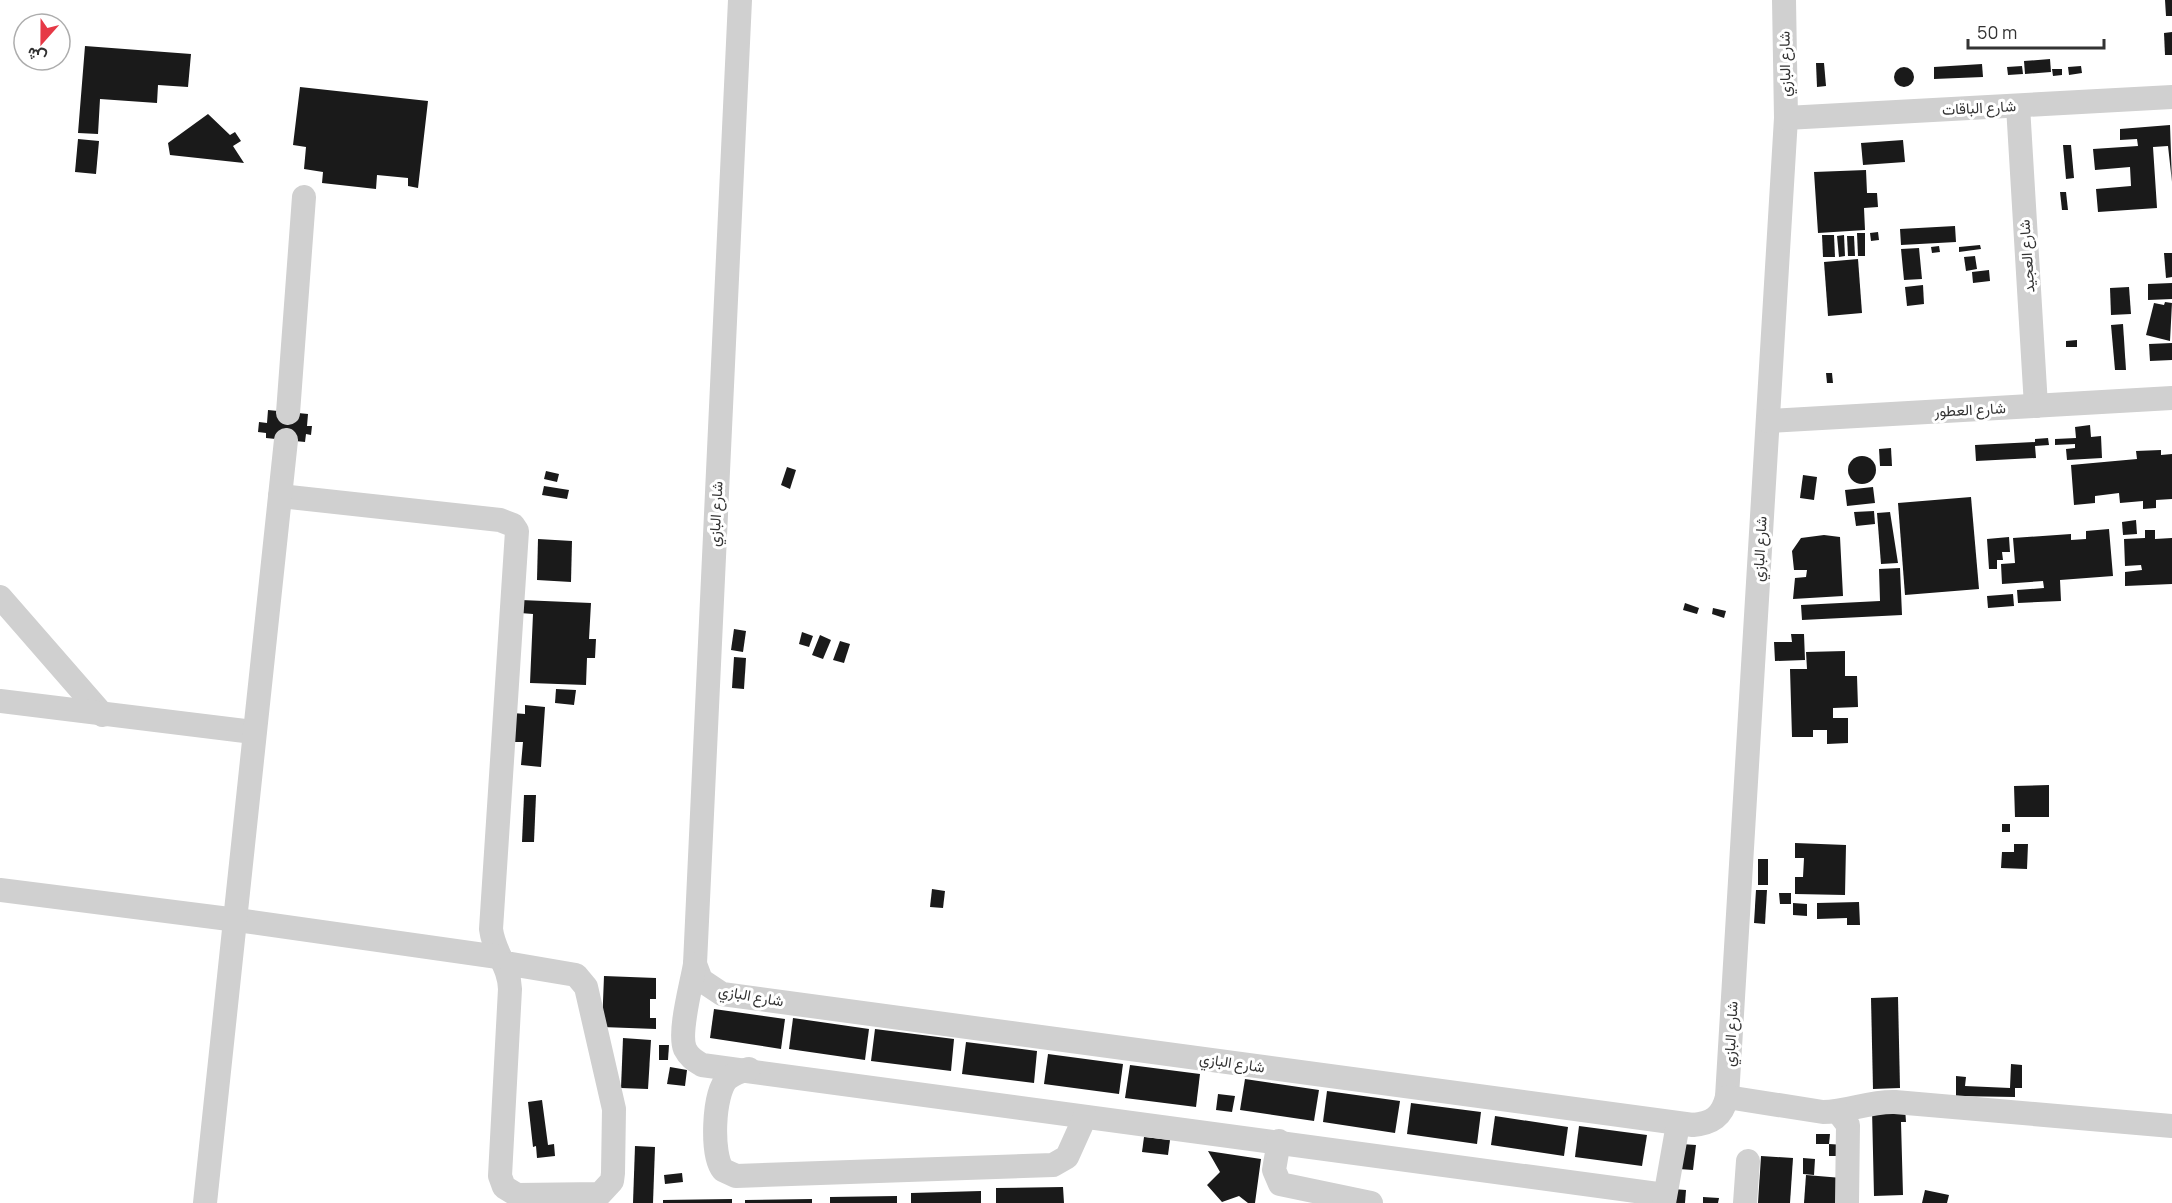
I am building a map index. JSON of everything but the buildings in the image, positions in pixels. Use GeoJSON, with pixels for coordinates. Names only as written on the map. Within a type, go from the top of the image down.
{"type":"FeatureCollection","features":[{"type":"Feature","properties":{"kind":"street","name":"شارع البازي"},"geometry":{"type":"LineString","coordinates":[[740,0],[695,964],[701,980],[722,994],[1692,1125],[1713,1121],[1725,1106],[1727,1097],[1786,118],[1784,0]]}},
{"type":"Feature","properties":{"kind":"street","name":"شارع الباقات"},"geometry":{"type":"LineString","coordinates":[[1786,118],[2172,97]]}},
{"type":"Feature","properties":{"kind":"street","name":"شارع العجيد"},"geometry":{"type":"LineString","coordinates":[[2018,106],[2036,406]]}},
{"type":"Feature","properties":{"kind":"street"},"geometry":{"type":"LineString","coordinates":[[288,412],[304,197]]}},
{"type":"Feature","properties":{"kind":"street","name":"شارع العطور"},"geometry":{"type":"LineString","coordinates":[[1768,421],[2172,398]]}},
{"type":"Feature","properties":{"kind":"street"},"geometry":{"type":"LineString","coordinates":[[205,1203],[237,920],[253,732],[286,440]]}},
{"type":"Feature","properties":{"kind":"street"},"geometry":{"type":"LineString","coordinates":[[0,890],[237,920],[501,960],[576,975],[586,987],[614,1108],[613,1173],[607,1189],[600,1194],[518,1196],[510,1192],[502,1181],[510,989],[501,960],[491,929],[517,531],[513,525],[500,520],[280,496]]}},
{"type":"Feature","properties":{"kind":"street"},"geometry":{"type":"LineString","coordinates":[[0,597],[103,715]]}},
{"type":"Feature","properties":{"kind":"street"},"geometry":{"type":"LineString","coordinates":[[0,701],[253,732]]}},
{"type":"Feature","properties":{"kind":"street"},"geometry":{"type":"LineString","coordinates":[[695,964],[683,1034],[684,1047],[691,1058],[702,1065],[749,1069],[1085,1117],[1279,1141],[1664,1199],[1678,1124]]}},
{"type":"Feature","properties":{"kind":"street"},"geometry":{"type":"LineString","coordinates":[[749,1069],[728,1079],[718,1098],[716,1157],[723,1170],[736,1176],[1053,1165],[1067,1157],[1085,1117]]}},
{"type":"Feature","properties":{"kind":"street"},"geometry":{"type":"LineString","coordinates":[[1727,1097],[1823,1112],[1838,1112],[1865,1103],[1895,1102],[2172,1126]]}},
{"type":"Feature","properties":{"kind":"street"},"geometry":{"type":"LineString","coordinates":[[1838,1112],[1848,1125],[1847,1203]]}},
{"type":"Feature","properties":{"kind":"street"},"geometry":{"type":"LineString","coordinates":[[1279,1141],[1274,1170],[1280,1184],[1371,1203]]}},
{"type":"Feature","properties":{"kind":"street"},"geometry":{"type":"LineString","coordinates":[[1745,1203],[1748,1161]]}}]}
